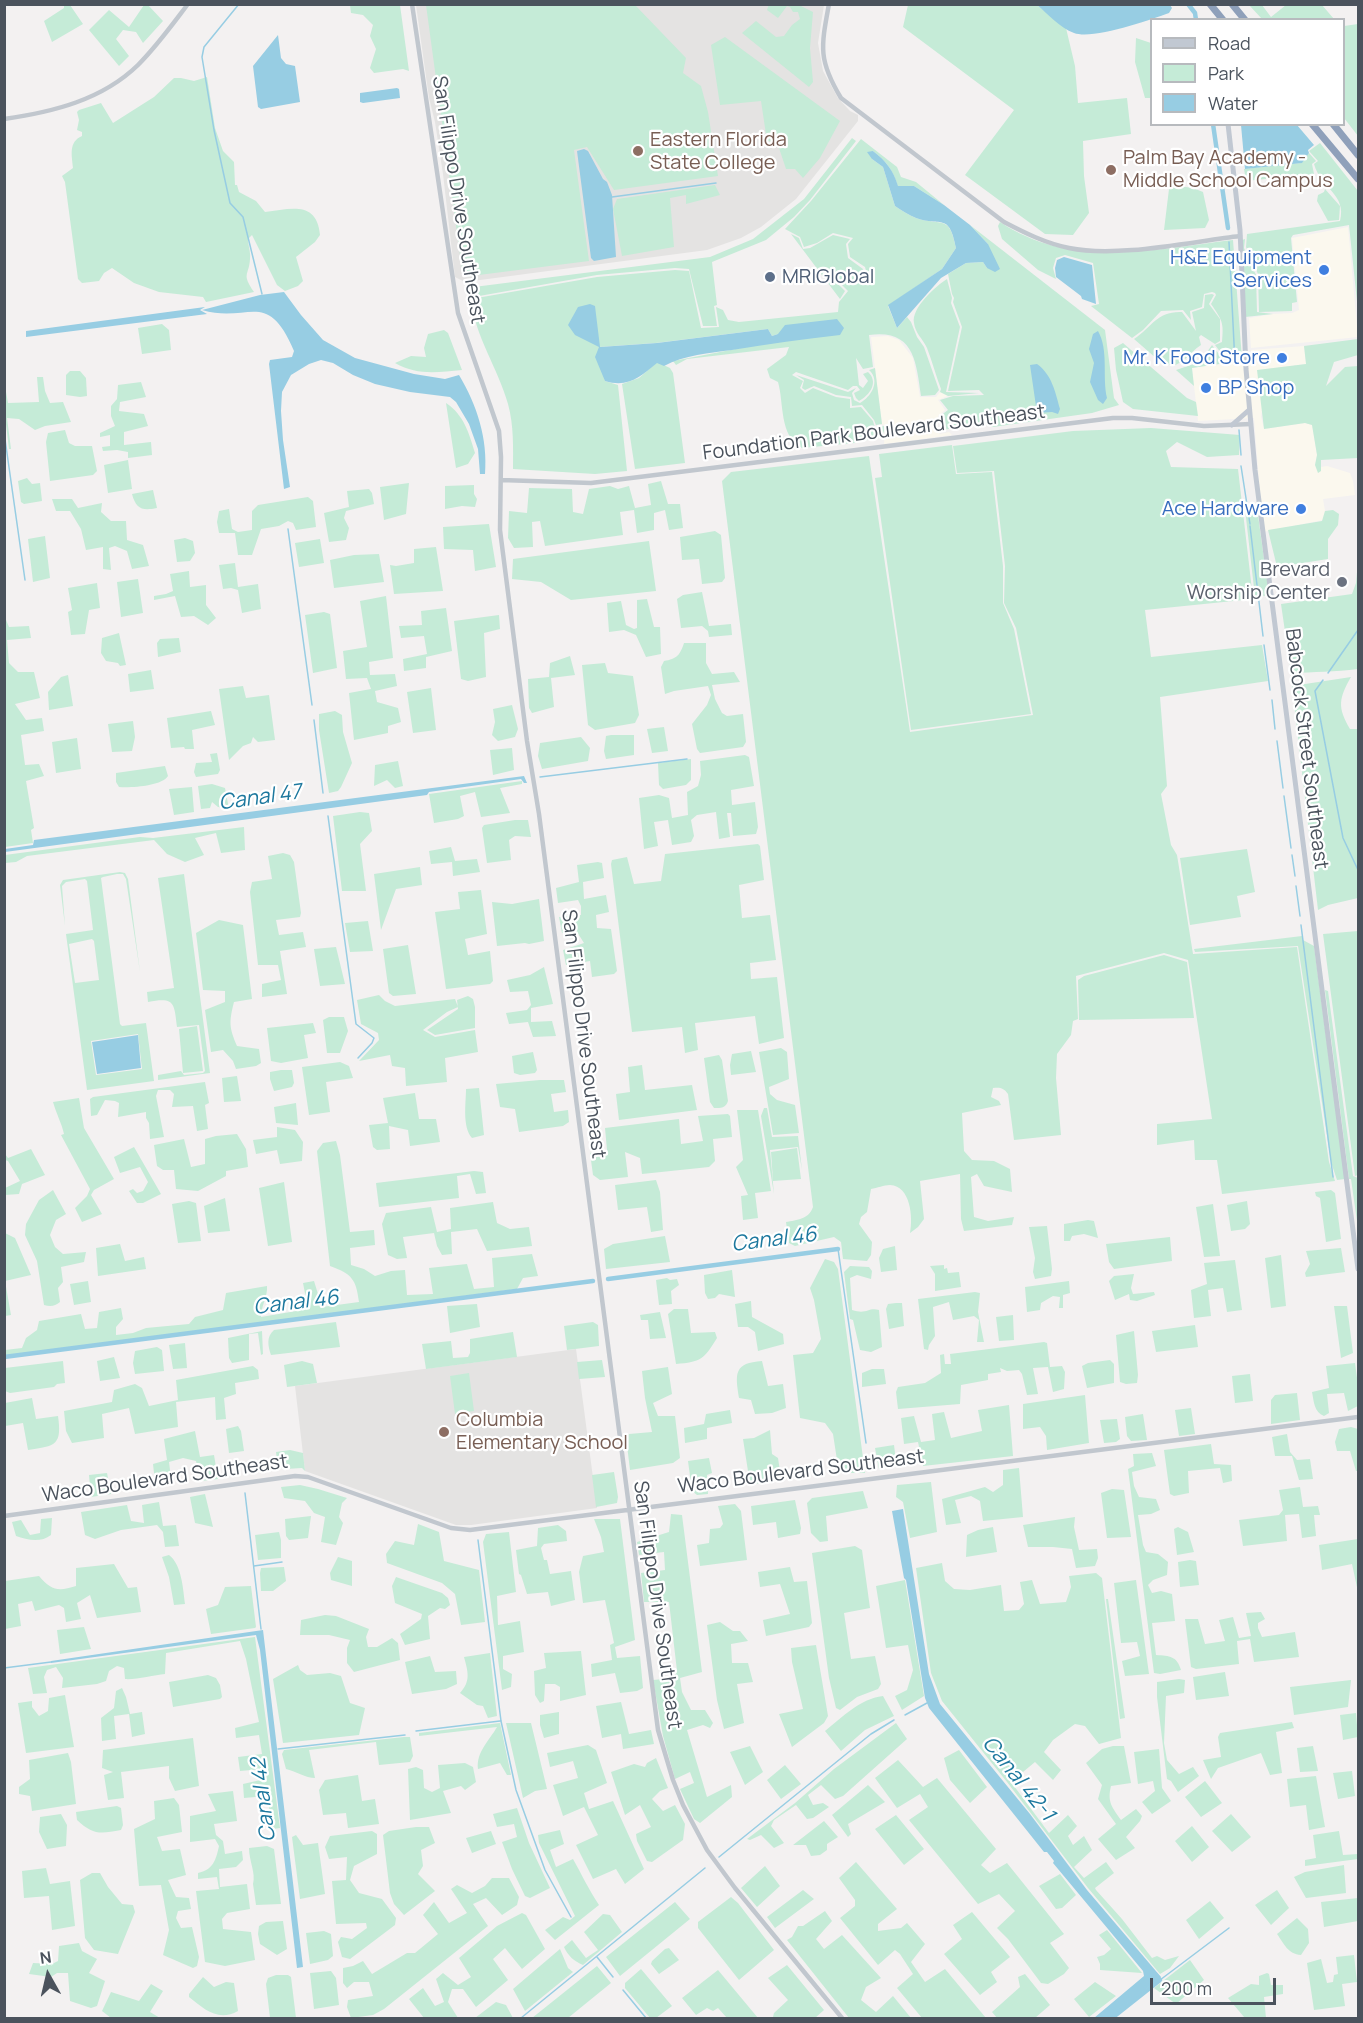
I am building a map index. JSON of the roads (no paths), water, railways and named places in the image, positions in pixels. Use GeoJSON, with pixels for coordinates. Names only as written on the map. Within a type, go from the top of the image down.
{"type":"FeatureCollection","features":[{"type":"Feature","properties":{"kind":"highway"},"geometry":{"type":"LineString","coordinates":[[1212,4],[1222,18]]}},
{"type":"Feature","properties":{"kind":"highway"},"geometry":{"type":"LineString","coordinates":[[1232,4],[1243,18]]}},
{"type":"Feature","properties":{"kind":"highway"},"geometry":{"type":"LineString","coordinates":[[1314,126],[1359,179]]}},
{"type":"Feature","properties":{"kind":"highway"},"geometry":{"type":"LineString","coordinates":[[1335,126],[1359,154]]}},
{"type":"Feature","properties":{"kind":"main road","name":"Babcock Street Southeast"},"geometry":{"type":"LineString","coordinates":[[1228,126],[1240,236],[1249,410],[1255,474],[1359,1269]]}},
{"type":"Feature","properties":{"kind":"main road"},"geometry":{"type":"LineString","coordinates":[[1232,425],[1249,410]]}},
{"type":"Feature","properties":{"kind":"street"},"geometry":{"type":"LineString","coordinates":[[4,119],[42,114],[69,106],[91,98],[117,82],[137,66],[156,46],[188,4]]}},
{"type":"Feature","properties":{"kind":"street","name":"San Filippo Drive Southeast"},"geometry":{"type":"LineString","coordinates":[[412,4],[458,313],[499,431],[500,530],[526,741],[539,814],[654,1711],[663,1749],[683,1805],[697,1833],[719,1867],[842,2019]]}},
{"type":"Feature","properties":{"kind":"street"},"geometry":{"type":"LineString","coordinates":[[829,4],[823,50],[828,76],[842,98],[1004,222],[1051,244],[1083,250],[1131,249],[1240,236]]}},
{"type":"Feature","properties":{"kind":"street","name":"Foundation Park Boulevard Southeast"},"geometry":{"type":"LineString","coordinates":[[501,480],[591,483],[1113,418],[1204,426],[1251,424]]}},
{"type":"Feature","properties":{"kind":"street","name":"Waco Boulevard Southeast"},"geometry":{"type":"LineString","coordinates":[[4,1516],[295,1476],[308,1478],[451,1528],[470,1530],[1359,1417]]}},
{"type":"Feature","properties":{"kind":"water"},"geometry":{"type":"Polygon","coordinates":[[[1037,5],[1170,5],[1172,8],[1169,13],[1121,28],[1083,34],[1064,28],[1037,5]]]}},
{"type":"Feature","properties":{"kind":"water"},"geometry":{"type":"Polygon","coordinates":[[[278,35],[281,58],[286,64],[295,66],[300,102],[261,109],[258,107],[253,66],[278,35]]]}},
{"type":"Feature","properties":{"kind":"water"},"geometry":{"type":"Polygon","coordinates":[[[397,88],[400,98],[360,102],[360,93],[397,88]]]}},
{"type":"Feature","properties":{"kind":"water"},"geometry":{"type":"Polygon","coordinates":[[[1241,126],[1298,126],[1314,145],[1308,150],[1309,153],[1302,163],[1245,169],[1241,126]]]}},
{"type":"Feature","properties":{"kind":"water"},"geometry":{"type":"Polygon","coordinates":[[[584,149],[588,151],[603,179],[607,182],[612,195],[616,257],[594,261],[591,258],[577,151],[584,149]]]}},
{"type":"Feature","properties":{"kind":"water"},"geometry":{"type":"Polygon","coordinates":[[[873,151],[889,167],[898,186],[914,186],[970,225],[988,244],[1000,269],[995,272],[987,268],[983,262],[966,263],[941,278],[897,328],[888,305],[942,269],[956,248],[947,225],[916,218],[895,206],[883,167],[867,152],[873,151]]]}},
{"type":"Feature","properties":{"kind":"water"},"geometry":{"type":"Polygon","coordinates":[[[1064,257],[1092,265],[1096,304],[1082,299],[1056,277],[1057,260],[1064,257]]]}},
{"type":"Feature","properties":{"kind":"water"},"geometry":{"type":"Polygon","coordinates":[[[284,292],[323,340],[355,358],[414,374],[445,379],[459,375],[480,423],[485,448],[485,474],[480,474],[478,449],[469,424],[456,402],[450,397],[410,392],[375,384],[333,363],[321,360],[291,375],[282,392],[283,440],[290,487],[284,489],[269,364],[270,360],[292,357],[294,351],[284,331],[275,320],[265,314],[256,312],[218,313],[202,310],[260,295],[284,292]]]}},
{"type":"Feature","properties":{"kind":"water"},"geometry":{"type":"Polygon","coordinates":[[[590,304],[595,306],[600,347],[657,343],[768,329],[772,336],[778,334],[785,325],[837,319],[844,328],[840,335],[697,355],[664,366],[657,363],[633,380],[613,383],[605,381],[595,357],[599,347],[575,335],[568,325],[578,307],[590,304]]]}},
{"type":"Feature","properties":{"kind":"water"},"geometry":{"type":"Polygon","coordinates":[[[205,307],[200,310],[207,314],[26,337],[26,331],[205,307]]]}},
{"type":"Feature","properties":{"kind":"water"},"geometry":{"type":"Polygon","coordinates":[[[1098,331],[1103,347],[1107,398],[1103,404],[1098,400],[1090,382],[1094,363],[1089,349],[1093,334],[1098,331]]]}},
{"type":"Feature","properties":{"kind":"water"},"geometry":{"type":"Polygon","coordinates":[[[1037,364],[1052,384],[1060,409],[1058,414],[1037,413],[1030,365],[1037,364]]]}},
{"type":"Feature","properties":{"kind":"water"},"geometry":{"type":"Polygon","coordinates":[[[524,776],[527,783],[521,779],[429,792],[427,795],[5,852],[5,849],[33,845],[34,840],[524,776]]]}},
{"type":"Feature","properties":{"kind":"water"},"geometry":{"type":"Polygon","coordinates":[[[138,1035],[141,1068],[97,1074],[92,1042],[138,1035]]]}},
{"type":"Feature","properties":{"kind":"water"},"geometry":{"type":"Polygon","coordinates":[[[903,1509],[929,1674],[940,1704],[1030,1814],[1087,1890],[1161,1977],[1110,2018],[1094,2018],[1144,1976],[1143,1971],[929,1708],[925,1698],[892,1511],[903,1509]]]}},
{"type":"Feature","properties":{"kind":"water"},"geometry":{"type":"Polygon","coordinates":[[[263,1630],[303,1967],[297,1968],[260,1650],[256,1635],[51,1663],[51,1661],[263,1630]]]}},
{"type":"Feature","properties":{"kind":"waterway"},"geometry":{"type":"LineString","coordinates":[[239,4],[204,47],[202,57],[214,130],[230,203],[243,217],[262,294]]}},
{"type":"Feature","properties":{"kind":"waterway"},"geometry":{"type":"LineString","coordinates":[[1188,4],[1196,18]]}},
{"type":"Feature","properties":{"kind":"waterway"},"geometry":{"type":"LineString","coordinates":[[1213,126],[1228,228]]}},
{"type":"Feature","properties":{"kind":"waterway"},"geometry":{"type":"LineString","coordinates":[[612,197],[716,183]]}},
{"type":"Feature","properties":{"kind":"waterway"},"geometry":{"type":"LineString","coordinates":[[1229,242],[1235,364]]}},
{"type":"Feature","properties":{"kind":"waterway"},"geometry":{"type":"LineString","coordinates":[[1239,430],[1241,455]]}},
{"type":"Feature","properties":{"kind":"waterway"},"geometry":{"type":"LineString","coordinates":[[4,432],[25,580]]}},
{"type":"Feature","properties":{"kind":"waterway"},"geometry":{"type":"LineString","coordinates":[[1241,466],[1250,524]]}},
{"type":"Feature","properties":{"kind":"waterway"},"geometry":{"type":"LineString","coordinates":[[1250,526],[1263,636]]}},
{"type":"Feature","properties":{"kind":"waterway"},"geometry":{"type":"LineString","coordinates":[[288,529],[312,705]]}},
{"type":"Feature","properties":{"kind":"waterway"},"geometry":{"type":"LineString","coordinates":[[1328,673],[1358,630]]}},
{"type":"Feature","properties":{"kind":"waterway"},"geometry":{"type":"LineString","coordinates":[[1264,645],[1270,690]]}},
{"type":"Feature","properties":{"kind":"waterway"},"geometry":{"type":"LineString","coordinates":[[1323,680],[1315,691],[1343,838],[1358,870]]}},
{"type":"Feature","properties":{"kind":"waterway"},"geometry":{"type":"LineString","coordinates":[[1272,700],[1275,729]]}},
{"type":"Feature","properties":{"kind":"waterway"},"geometry":{"type":"LineString","coordinates":[[314,720],[323,793]]}},
{"type":"Feature","properties":{"kind":"waterway"},"geometry":{"type":"LineString","coordinates":[[1277,741],[1283,788]]}},
{"type":"Feature","properties":{"kind":"waterway"},"geometry":{"type":"LineString","coordinates":[[540,777],[687,759]]}},
{"type":"Feature","properties":{"kind":"waterway"},"geometry":{"type":"LineString","coordinates":[[1284,796],[1291,848]]}},
{"type":"Feature","properties":{"kind":"waterway"},"geometry":{"type":"LineString","coordinates":[[328,816],[356,1024],[374,1038],[358,1058]]}},
{"type":"Feature","properties":{"kind":"waterway"},"geometry":{"type":"LineString","coordinates":[[1292,855],[1295,876]]}},
{"type":"Feature","properties":{"kind":"waterway"},"geometry":{"type":"LineString","coordinates":[[1296,886],[1300,916]]}},
{"type":"Feature","properties":{"kind":"waterway"},"geometry":{"type":"LineString","coordinates":[[1301,925],[1333,1177]]}},
{"type":"Feature","properties":{"kind":"waterway"},"geometry":{"type":"LineString","coordinates":[[838,1249],[866,1443]]}},
{"type":"Feature","properties":{"kind":"waterway","name":"Canal 46"},"geometry":{"type":"LineString","coordinates":[[608,1279],[838,1249]]}},
{"type":"Feature","properties":{"kind":"waterway","name":"Canal 46"},"geometry":{"type":"LineString","coordinates":[[4,1357],[593,1281]]}},
{"type":"Feature","properties":{"kind":"waterway"},"geometry":{"type":"LineString","coordinates":[[245,1493],[261,1629]]}},
{"type":"Feature","properties":{"kind":"waterway"},"geometry":{"type":"LineString","coordinates":[[478,1540],[501,1721],[516,1790],[545,1870],[571,1917]]}},
{"type":"Feature","properties":{"kind":"waterway"},"geometry":{"type":"LineString","coordinates":[[254,1566],[282,1562]]}},
{"type":"Feature","properties":{"kind":"waterway"},"geometry":{"type":"LineString","coordinates":[[4,1668],[51,1662]]}},
{"type":"Feature","properties":{"kind":"waterway"},"geometry":{"type":"LineString","coordinates":[[905,1715],[927,1703]]}},
{"type":"Feature","properties":{"kind":"waterway"},"geometry":{"type":"LineString","coordinates":[[719,1857],[871,1734],[894,1720]]}},
{"type":"Feature","properties":{"kind":"waterway"},"geometry":{"type":"LineString","coordinates":[[416,1731],[500,1721]]}},
{"type":"Feature","properties":{"kind":"waterway"},"geometry":{"type":"LineString","coordinates":[[278,1749],[405,1735]]}},
{"type":"Feature","properties":{"kind":"waterway"},"geometry":{"type":"LineString","coordinates":[[521,2018],[705,1868]]}},
{"type":"Feature","properties":{"kind":"waterway"},"geometry":{"type":"LineString","coordinates":[[1160,1980],[1229,1928]]}},
{"type":"Feature","properties":{"kind":"waterway"},"geometry":{"type":"LineString","coordinates":[[597,1957],[613,1977]]}},
{"type":"Feature","properties":{"kind":"waterway","name":"Canal 42-1"},"geometry":{"type":"LineString","coordinates":[[1112,2018],[1160,1980],[1155,1974]]}},
{"type":"Feature","properties":{"kind":"waterway"},"geometry":{"type":"LineString","coordinates":[[623,1990],[646,2018]]}},
{"type":"Feature","properties":{"kind":"place","name":"Eastern Florida State College"},"geometry":{"type":"Point","coordinates":[638,151]}},
{"type":"Feature","properties":{"kind":"place","name":"Palm Bay Academy - Middle School Campus"},"geometry":{"type":"Point","coordinates":[1111,170]}},
{"type":"Feature","properties":{"kind":"place","name":"H&E Equipment Services"},"geometry":{"type":"Point","coordinates":[1324,270]}},
{"type":"Feature","properties":{"kind":"place","name":"MRIGlobal"},"geometry":{"type":"Point","coordinates":[770,277]}},
{"type":"Feature","properties":{"kind":"place","name":"Mr. K Food Store"},"geometry":{"type":"Point","coordinates":[1282,358]}},
{"type":"Feature","properties":{"kind":"place","name":"BP Shop"},"geometry":{"type":"Point","coordinates":[1206,388]}},
{"type":"Feature","properties":{"kind":"place","name":"Ace Hardware"},"geometry":{"type":"Point","coordinates":[1301,509]}},
{"type":"Feature","properties":{"kind":"place","name":"Brevard Worship Center"},"geometry":{"type":"Point","coordinates":[1342,582]}},
{"type":"Feature","properties":{"kind":"place","name":"Columbia Elementary School"},"geometry":{"type":"Point","coordinates":[444,1432]}},
{"type":"Feature","properties":{"kind":"water label","name":"Canal 47"},"geometry":{"type":"Point","coordinates":[260,798]}},
{"type":"Feature","properties":{"kind":"water label","name":"Canal 42"},"geometry":{"type":"Point","coordinates":[264,1800]}}]}
